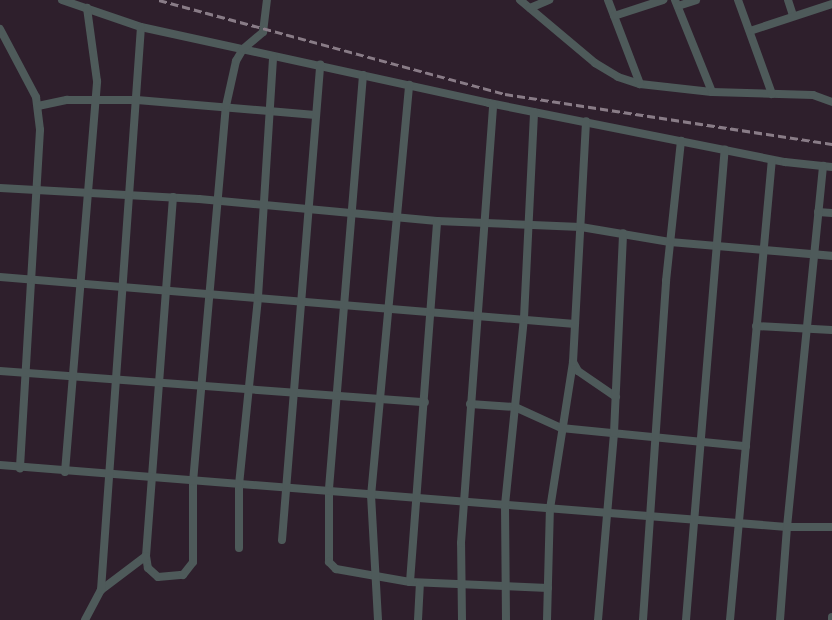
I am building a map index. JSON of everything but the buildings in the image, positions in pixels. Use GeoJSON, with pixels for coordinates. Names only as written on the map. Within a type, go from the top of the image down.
{"type":"FeatureCollection","features":[{"type":"Feature","properties":{"kind":"street"},"geometry":{"type":"LineString","coordinates":[[62,0],[141,27],[493,104],[586,121],[772,160],[832,167]]}},
{"type":"Feature","properties":{"kind":"street"},"geometry":{"type":"LineString","coordinates":[[173,197],[161,382],[150,478],[146,556],[148,568],[158,577],[190,571],[193,482],[204,385],[226,106],[243,48],[263,32],[267,0]]}},
{"type":"Feature","properties":{"kind":"street"},"geometry":{"type":"LineString","coordinates":[[520,0],[595,63],[640,84],[712,92],[813,95],[832,102]]}},
{"type":"Feature","properties":{"kind":"street"},"geometry":{"type":"LineString","coordinates":[[530,8],[549,0]]}},
{"type":"Feature","properties":{"kind":"street"},"geometry":{"type":"LineString","coordinates":[[608,0],[640,84]]}},
{"type":"Feature","properties":{"kind":"street"},"geometry":{"type":"LineString","coordinates":[[614,16],[663,0]]}},
{"type":"Feature","properties":{"kind":"street"},"geometry":{"type":"LineString","coordinates":[[696,0],[676,3],[712,92]]}},
{"type":"Feature","properties":{"kind":"street"},"geometry":{"type":"LineString","coordinates":[[738,0],[772,94]]}},
{"type":"Feature","properties":{"kind":"street"},"geometry":{"type":"LineString","coordinates":[[788,0],[793,16]]}},
{"type":"Feature","properties":{"kind":"street"},"geometry":{"type":"LineString","coordinates":[[750,31],[832,4]]}},
{"type":"Feature","properties":{"kind":"street"},"geometry":{"type":"LineString","coordinates":[[65,472],[95,99],[87,8]]}},
{"type":"Feature","properties":{"kind":"street"},"geometry":{"type":"LineString","coordinates":[[85,620],[101,590],[141,27]]}},
{"type":"Feature","properties":{"kind":"street"},"geometry":{"type":"LineString","coordinates":[[0,29],[38,106],[39,191],[20,468]]}},
{"type":"Feature","properties":{"kind":"street"},"geometry":{"type":"LineString","coordinates":[[239,548],[239,485],[258,297],[272,110],[273,56]]}},
{"type":"Feature","properties":{"kind":"street"},"geometry":{"type":"LineString","coordinates":[[282,540],[284,489],[310,210],[315,116],[320,66]]}},
{"type":"Feature","properties":{"kind":"street"},"geometry":{"type":"LineString","coordinates":[[364,75],[328,492],[329,562],[336,569],[410,582],[548,588]]}},
{"type":"Feature","properties":{"kind":"street"},"geometry":{"type":"LineString","coordinates":[[378,620],[374,577],[371,496],[394,218],[409,85]]}},
{"type":"Feature","properties":{"kind":"street"},"geometry":{"type":"LineString","coordinates":[[38,106],[95,99],[137,100],[272,110],[315,116]]}},
{"type":"Feature","properties":{"kind":"street"},"geometry":{"type":"LineString","coordinates":[[462,620],[459,584],[476,314],[493,104]]}},
{"type":"Feature","properties":{"kind":"street"},"geometry":{"type":"LineString","coordinates":[[506,620],[505,505],[524,318],[534,112]]}},
{"type":"Feature","properties":{"kind":"street"},"geometry":{"type":"LineString","coordinates":[[547,620],[550,509],[573,362],[586,121]]}},
{"type":"Feature","properties":{"kind":"street"},"geometry":{"type":"LineString","coordinates":[[643,620],[670,242],[681,141]]}},
{"type":"Feature","properties":{"kind":"street"},"geometry":{"type":"LineString","coordinates":[[686,620],[715,247],[725,150]]}},
{"type":"Feature","properties":{"kind":"street"},"geometry":{"type":"LineString","coordinates":[[730,620],[772,160]]}},
{"type":"Feature","properties":{"kind":"street"},"geometry":{"type":"LineString","coordinates":[[780,620],[787,527],[823,166]]}},
{"type":"Feature","properties":{"kind":"street"},"geometry":{"type":"LineString","coordinates":[[0,188],[173,197],[437,222],[581,227],[670,242],[763,252],[832,256]]}},
{"type":"Feature","properties":{"kind":"street"},"geometry":{"type":"LineString","coordinates":[[818,212],[832,213]]}},
{"type":"Feature","properties":{"kind":"street"},"geometry":{"type":"LineString","coordinates":[[410,582],[418,499],[437,222]]}},
{"type":"Feature","properties":{"kind":"street"},"geometry":{"type":"LineString","coordinates":[[598,620],[609,513],[614,433],[622,233]]}},
{"type":"Feature","properties":{"kind":"street"},"geometry":{"type":"LineString","coordinates":[[0,277],[476,314],[575,324]]}},
{"type":"Feature","properties":{"kind":"street"},"geometry":{"type":"LineString","coordinates":[[756,326],[832,330]]}},
{"type":"Feature","properties":{"kind":"street"},"geometry":{"type":"LineString","coordinates":[[573,362],[578,371],[616,397]]}},
{"type":"Feature","properties":{"kind":"street"},"geometry":{"type":"LineString","coordinates":[[0,371],[336,394],[425,402]]}},
{"type":"Feature","properties":{"kind":"street"},"geometry":{"type":"LineString","coordinates":[[470,404],[515,407],[562,428],[614,433],[655,440],[746,446]]}},
{"type":"Feature","properties":{"kind":"street"},"geometry":{"type":"LineString","coordinates":[[0,465],[109,476],[651,517],[787,527],[832,527]]}},
{"type":"Feature","properties":{"kind":"street"},"geometry":{"type":"LineString","coordinates":[[101,590],[146,556]]}},
{"type":"Feature","properties":{"kind":"street"},"geometry":{"type":"LineString","coordinates":[[418,620],[420,583]]}},
{"type":"Feature","properties":{"kind":"railway"},"geometry":{"type":"LineString","coordinates":[[159,0],[505,94],[832,144]]}}]}
